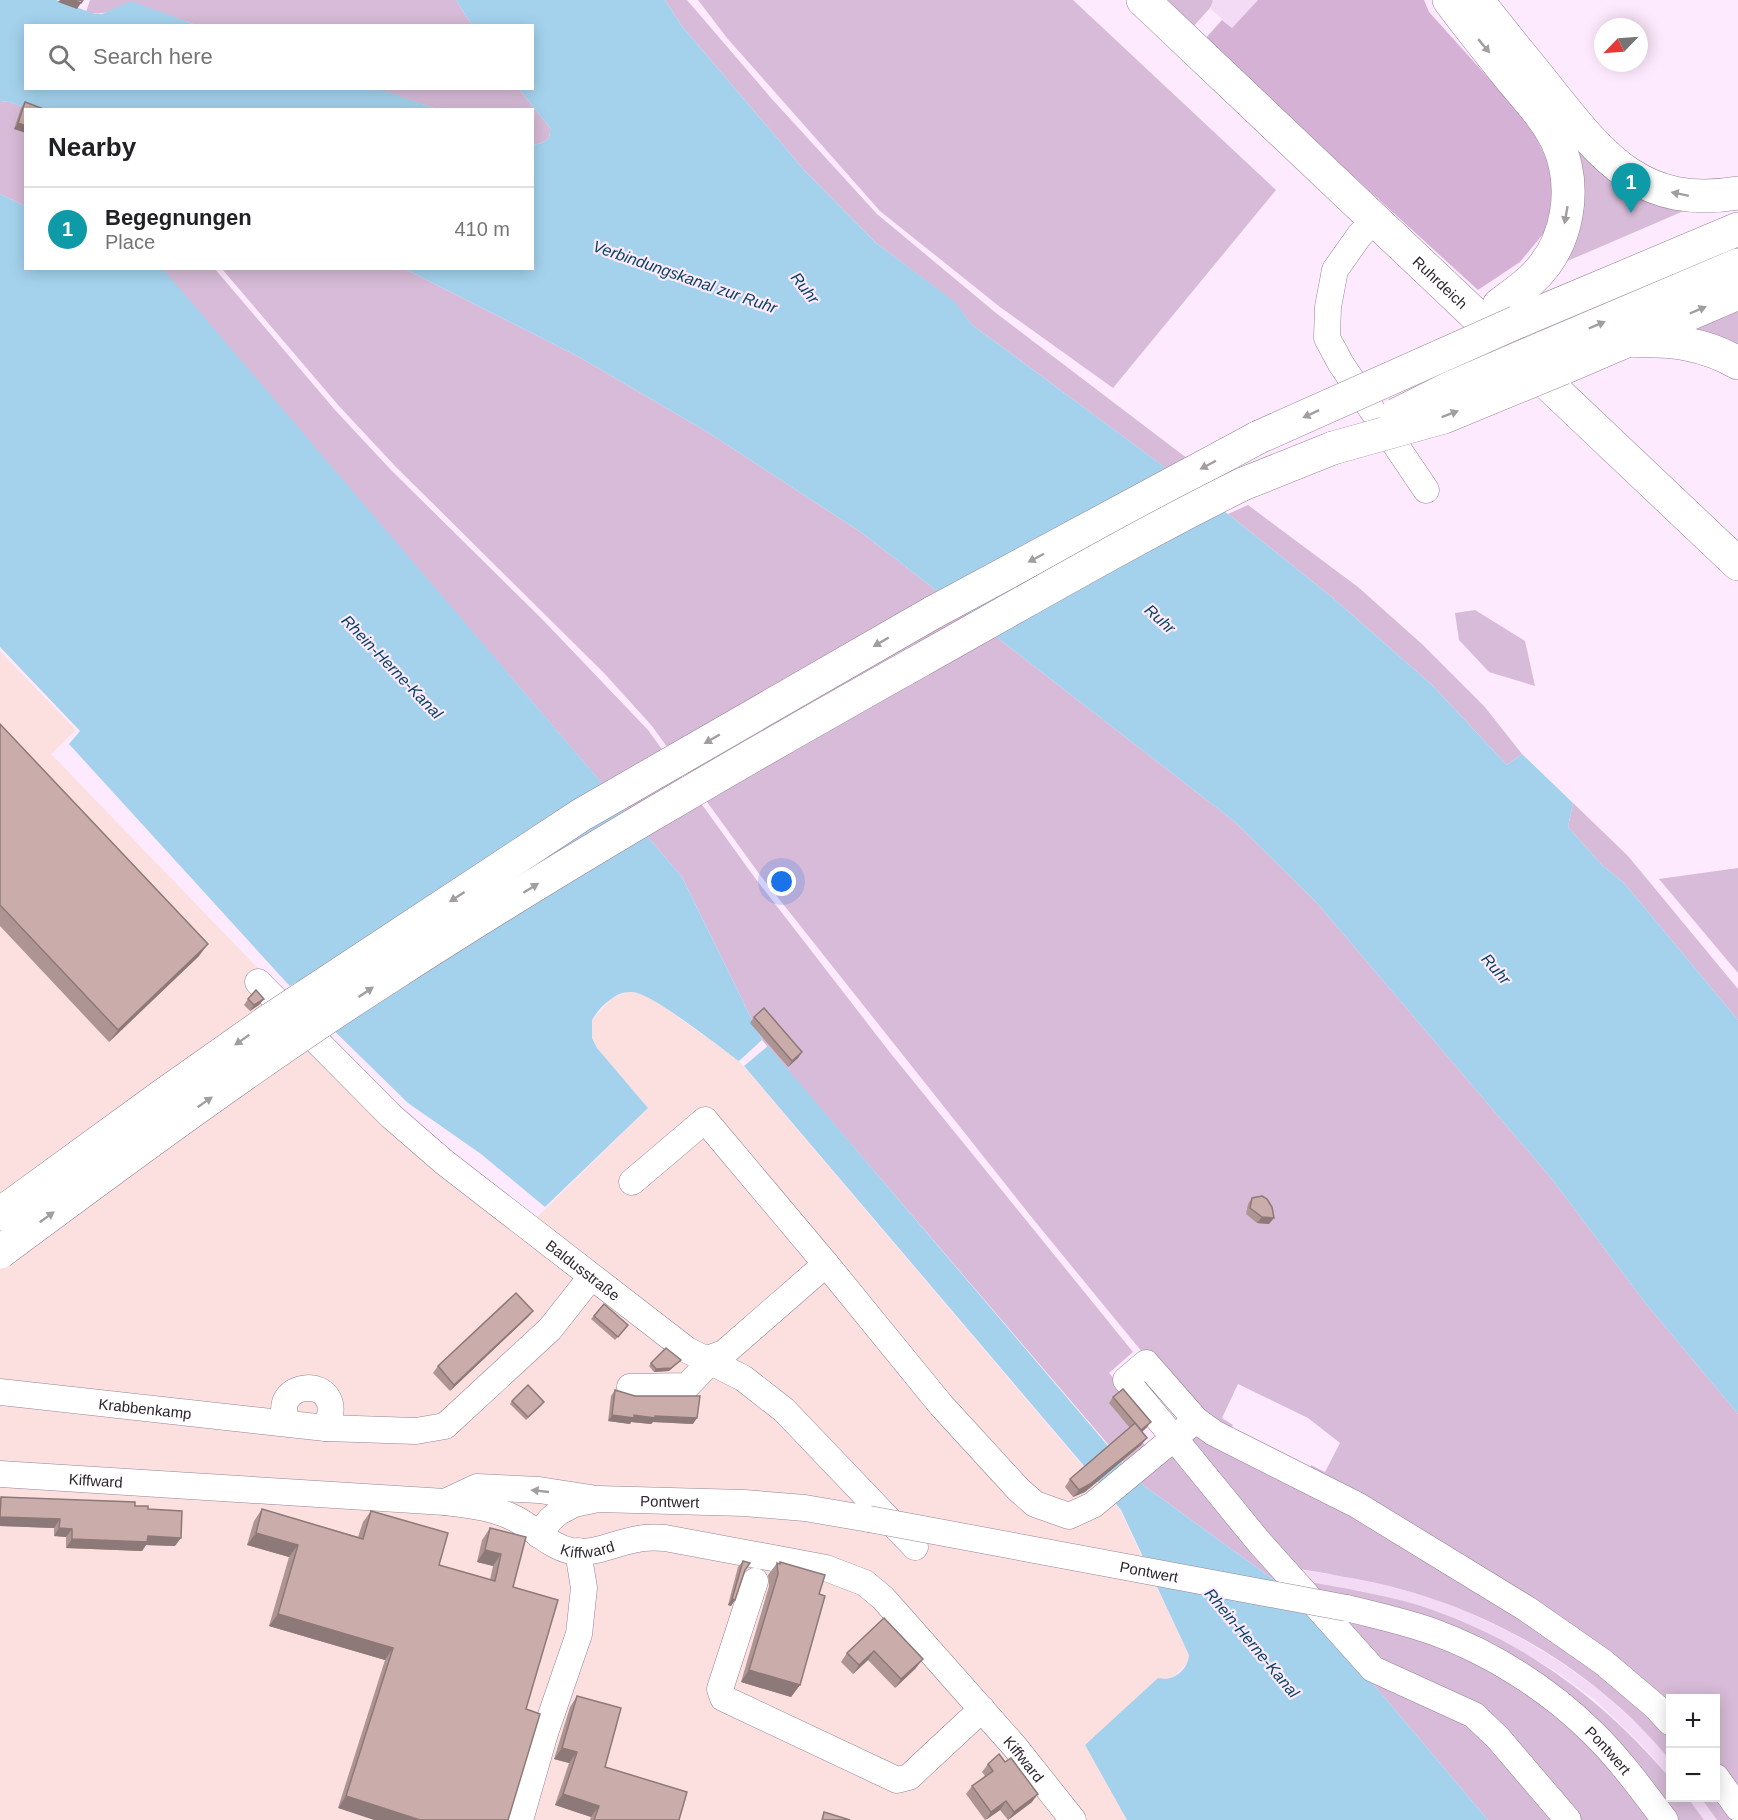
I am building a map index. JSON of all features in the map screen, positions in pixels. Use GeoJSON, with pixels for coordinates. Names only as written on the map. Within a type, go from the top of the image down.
{"type":"FeatureCollection","features":[{"type":"Feature","properties":{"kind":"main road","name":"Ruhrdeich"},"geometry":{"type":"LineString","coordinates":[[1143,0],[1738,564]]}},
{"type":"Feature","properties":{"kind":"main road"},"geometry":{"type":"LineString","coordinates":[[1449,0],[1470,29],[1536,108],[1556,140],[1568,179],[1569,202],[1565,224],[1558,243],[1508,314]]}},
{"type":"Feature","properties":{"kind":"main road"},"geometry":{"type":"LineString","coordinates":[[1478,0],[1578,127],[1599,151],[1618,167],[1636,180],[1687,197],[1718,197],[1738,193]]}},
{"type":"Feature","properties":{"kind":"main road"},"geometry":{"type":"LineString","coordinates":[[1597,287],[1738,201]]}},
{"type":"Feature","properties":{"kind":"main road"},"geometry":{"type":"LineString","coordinates":[[0,1214],[267,1022],[581,815],[932,613],[1259,437],[1362,390],[1508,314],[1597,287],[1738,229]]}},
{"type":"Feature","properties":{"kind":"main road"},"geometry":{"type":"LineString","coordinates":[[0,1252],[178,1120],[389,976],[602,844],[786,736],[1105,556],[1244,484],[1333,448],[1444,417],[1553,358],[1738,265]]}},
{"type":"Feature","properties":{"kind":"main road"},"geometry":{"type":"LineString","coordinates":[[1553,358],[1625,341],[1738,293]]}},
{"type":"Feature","properties":{"kind":"main road"},"geometry":{"type":"LineString","coordinates":[[1625,341],[1663,340],[1694,344],[1738,363]]}},
{"type":"Feature","properties":{"kind":"street"},"geometry":{"type":"LineString","coordinates":[[1374,220],[1359,236],[1335,270],[1328,307],[1327,338],[1341,363],[1426,490]]}},
{"type":"Feature","properties":{"kind":"street","name":"Baldusstraße"},"geometry":{"type":"LineString","coordinates":[[258,982],[391,1116],[444,1162],[687,1350],[743,1378],[784,1410],[915,1547]]}},
{"type":"Feature","properties":{"kind":"street"},"geometry":{"type":"LineString","coordinates":[[632,1182],[705,1120],[940,1405],[1019,1490],[1035,1504],[1068,1516],[1093,1505],[1196,1420]]}},
{"type":"Feature","properties":{"kind":"street"},"geometry":{"type":"LineString","coordinates":[[630,1386],[687,1386],[708,1361],[724,1353],[826,1264]]}},
{"type":"Feature","properties":{"kind":"street","name":"Krabbenkamp"},"geometry":{"type":"LineString","coordinates":[[0,1392],[326,1428],[416,1431],[445,1426],[550,1329],[591,1277]]}},
{"type":"Feature","properties":{"kind":"street"},"geometry":{"type":"LineString","coordinates":[[1568,1820],[1498,1738],[1474,1715],[1373,1670],[1259,1542],[1126,1380],[1146,1363],[1196,1420],[1214,1433],[1357,1505],[1527,1609],[1603,1662],[1666,1717]]}},
{"type":"Feature","properties":{"kind":"street"},"geometry":{"type":"LineString","coordinates":[[289,1424],[284,1410],[288,1396],[302,1387],[310,1387],[326,1395],[330,1403],[331,1411],[326,1428]]}},
{"type":"Feature","properties":{"kind":"street","name":"Kiffward"},"geometry":{"type":"LineString","coordinates":[[0,1474],[445,1502],[498,1511],[518,1520],[552,1544],[578,1551],[590,1552],[647,1537],[665,1538],[798,1562],[848,1575],[865,1583],[883,1598],[1015,1747],[1073,1820]]}},
{"type":"Feature","properties":{"kind":"street","name":"Pontwert"},"geometry":{"type":"LineString","coordinates":[[445,1502],[477,1487],[539,1490],[598,1499],[805,1508],[1390,1618],[1436,1633],[1475,1650],[1518,1674],[1555,1699],[1593,1733],[1665,1820]]}},
{"type":"Feature","properties":{"kind":"street","name":"Pontwert"},"geometry":{"type":"LineString","coordinates":[[539,1535],[559,1512],[574,1504],[598,1499]]}},
{"type":"Feature","properties":{"kind":"street"},"geometry":{"type":"LineString","coordinates":[[520,1820],[545,1733],[579,1634],[584,1588],[578,1551]]}},
{"type":"Feature","properties":{"kind":"street"},"geometry":{"type":"LineString","coordinates":[[755,1581],[720,1689],[723,1698],[897,1780],[909,1777],[981,1708]]}},
{"type":"Feature","properties":{"kind":"street"},"geometry":{"type":"LineString","coordinates":[[1720,1783],[1738,1808]]}},
{"type":"Feature","properties":{"kind":"shaded area"},"geometry":{"type":"Polygon","coordinates":[[[90,0],[456,0],[471,24],[193,24],[131,2],[104,13],[86,12],[90,0]]]}},
{"type":"Feature","properties":{"kind":"shaded area"},"geometry":{"type":"Polygon","coordinates":[[[665,0],[687,0],[771,98],[877,214],[996,313],[1188,459],[1167,469],[971,324],[954,302],[875,242],[805,171],[681,25],[665,0]]]}},
{"type":"Feature","properties":{"kind":"shaded area"},"geometry":{"type":"Polygon","coordinates":[[[698,0],[1073,0],[1276,190],[1113,388],[1000,307],[880,211],[727,38],[698,0]]]}},
{"type":"Feature","properties":{"kind":"shaded area"},"geometry":{"type":"Polygon","coordinates":[[[1161,0],[1213,1],[1210,8],[1192,28],[1161,0]]]}},
{"type":"Feature","properties":{"kind":"shaded area"},"geometry":{"type":"Polygon","coordinates":[[[1212,0],[1258,0],[1232,28],[1210,8],[1212,0]]]}},
{"type":"Feature","properties":{"kind":"shaded area"},"geometry":{"type":"Polygon","coordinates":[[[1258,0],[1424,0],[1429,12],[1530,124],[1554,176],[1548,228],[1520,262],[1478,290],[1204,40],[1222,20],[1232,28],[1258,0]]]}},
{"type":"Feature","properties":{"kind":"shaded area"},"geometry":{"type":"Polygon","coordinates":[[[379,90],[520,90],[550,128],[549,136],[543,142],[534,145],[534,108],[434,108],[379,90]]]}},
{"type":"Feature","properties":{"kind":"shaded area"},"geometry":{"type":"Polygon","coordinates":[[[0,101],[26,108],[24,108],[24,206],[0,194],[0,101]]]}},
{"type":"Feature","properties":{"kind":"shaded area"},"geometry":{"type":"Polygon","coordinates":[[[1564,136],[1686,210],[1556,266],[1564,136]]]}},
{"type":"Feature","properties":{"kind":"shaded area"},"geometry":{"type":"Polygon","coordinates":[[[163,270],[216,270],[335,410],[391,470],[542,619],[648,730],[755,878],[888,1050],[1133,1352],[1109,1373],[1119,1384],[1116,1387],[1149,1426],[1137,1436],[1161,1463],[1173,1455],[1179,1460],[1189,1452],[1187,1447],[1190,1438],[1197,1434],[1204,1435],[1355,1509],[1524,1613],[1600,1665],[1651,1708],[1666,1730],[1666,1756],[1638,1724],[1602,1692],[1563,1663],[1522,1638],[1478,1616],[1433,1599],[1386,1585],[1294,1569],[1302,1581],[1389,1597],[1418,1605],[1491,1635],[1524,1653],[1587,1696],[1616,1721],[1666,1774],[1666,1802],[1691,1802],[1704,1820],[1674,1820],[1599,1728],[1554,1688],[1529,1671],[1476,1642],[1420,1619],[1373,1605],[1316,1593],[1330,1612],[1340,1620],[1405,1635],[1452,1652],[1482,1667],[1531,1697],[1550,1711],[1586,1745],[1650,1820],[1488,1820],[1303,1601],[1143,1485],[762,1040],[682,877],[163,270]]]}},
{"type":"Feature","properties":{"kind":"shaded area"},"geometry":{"type":"Polygon","coordinates":[[[223,270],[407,270],[579,357],[709,433],[862,533],[1235,822],[1316,902],[1551,1178],[1647,1305],[1738,1414],[1738,1800],[1720,1775],[1720,1694],[1666,1694],[1666,1712],[1311,1468],[1311,1465],[1325,1472],[1340,1443],[1308,1418],[1238,1384],[1222,1418],[1233,1425],[1231,1429],[1181,1396],[1033,1219],[760,875],[652,726],[604,673],[395,466],[339,406],[223,270]]]}},
{"type":"Feature","properties":{"kind":"shaded area"},"geometry":{"type":"Polygon","coordinates":[[[1738,305],[1738,353],[1681,329],[1738,305]]]}},
{"type":"Feature","properties":{"kind":"shaded area"},"geometry":{"type":"Polygon","coordinates":[[[1248,505],[1358,587],[1423,645],[1484,706],[1522,754],[1507,765],[1432,685],[1333,598],[1228,514],[1248,505]]]}},
{"type":"Feature","properties":{"kind":"shaded area"},"geometry":{"type":"Polygon","coordinates":[[[1475,610],[1525,641],[1535,686],[1489,672],[1459,640],[1455,613],[1475,610]]]}},
{"type":"Feature","properties":{"kind":"shaded area"},"geometry":{"type":"Polygon","coordinates":[[[0,651],[76,730],[51,754],[338,1051],[393,1112],[532,1222],[648,1108],[597,1048],[592,1038],[592,1020],[612,998],[630,991],[649,996],[739,1061],[1120,1510],[1189,1655],[1189,1661],[1174,1677],[1162,1679],[1085,1745],[1127,1820],[0,1820],[0,651]]]}},
{"type":"Feature","properties":{"kind":"shaded area"},"geometry":{"type":"Polygon","coordinates":[[[1573,803],[1628,856],[1738,989],[1738,1020],[1624,883],[1602,865],[1568,827],[1573,803]]]}},
{"type":"Feature","properties":{"kind":"shaded area"},"geometry":{"type":"Polygon","coordinates":[[[1738,868],[1738,973],[1659,879],[1738,868]]]}},
{"type":"Feature","properties":{"kind":"shaded area"},"geometry":{"type":"Polygon","coordinates":[[[1294,1569],[1362,1579],[1418,1592],[1512,1633],[1559,1661],[1602,1692],[1651,1737],[1666,1755],[1666,1773],[1642,1745],[1595,1700],[1555,1671],[1509,1644],[1467,1624],[1417,1605],[1361,1591],[1301,1581],[1294,1569]]]}},
{"type":"Feature","properties":{"kind":"shaded area"},"geometry":{"type":"Polygon","coordinates":[[[1691,1802],[1704,1802],[1717,1820],[1704,1820],[1691,1802]]]}},
{"type":"Feature","properties":{"kind":"shaded area"},"geometry":{"type":"Polygon","coordinates":[[[1704,1802],[1720,1802],[1738,1820],[1717,1820],[1704,1802]]]}},
{"type":"Feature","properties":{"kind":"water"},"geometry":{"type":"Polygon","coordinates":[[[0,0],[56,0],[95,14],[102,14],[131,1],[193,24],[24,24],[24,90],[382,90],[434,108],[26,108],[0,101],[0,0]]]}},
{"type":"Feature","properties":{"kind":"water"},"geometry":{"type":"Polygon","coordinates":[[[456,0],[665,0],[681,25],[805,171],[875,242],[955,302],[971,324],[1228,514],[1333,598],[1432,685],[1507,765],[1522,754],[1573,803],[1568,827],[1602,865],[1624,883],[1738,1020],[1738,1414],[1647,1305],[1551,1178],[1316,902],[1235,822],[862,533],[709,433],[579,357],[407,270],[534,270],[534,145],[546,141],[550,128],[520,90],[534,90],[534,24],[471,24],[456,0]]]}},
{"type":"Feature","properties":{"kind":"water","name":"Rhein-Herne-Kanal"},"geometry":{"type":"Polygon","coordinates":[[[0,194],[24,206],[24,270],[164,270],[682,877],[762,1040],[739,1061],[669,1010],[641,994],[626,992],[614,997],[599,1010],[592,1020],[592,1038],[597,1048],[648,1108],[545,1207],[481,1154],[408,1103],[316,1013],[296,982],[290,986],[286,982],[69,744],[80,731],[0,647],[0,194]]]}},
{"type":"Feature","properties":{"kind":"water"},"geometry":{"type":"Polygon","coordinates":[[[768,1046],[1114,1453],[1090,1473],[744,1066],[768,1046]]]}},
{"type":"Feature","properties":{"kind":"water","name":"Rhein-Herne-Kanal"},"geometry":{"type":"Polygon","coordinates":[[[1120,1460],[1143,1485],[1303,1601],[1488,1820],[1127,1820],[1085,1745],[1158,1678],[1164,1679],[1179,1674],[1186,1665],[1189,1655],[1121,1510],[1096,1480],[1120,1460]]]}},
{"type":"Feature","properties":{"kind":"building"},"geometry":{"type":"Polygon","coordinates":[[[25,102],[41,108],[24,108],[24,125],[18,123],[25,102]]]}},
{"type":"Feature","properties":{"kind":"building"},"geometry":{"type":"Polygon","coordinates":[[[0,724],[208,944],[118,1030],[0,905],[0,724]]]}},
{"type":"Feature","properties":{"kind":"building"},"geometry":{"type":"Polygon","coordinates":[[[256,990],[264,999],[254,1005],[248,999],[256,990]]]}},
{"type":"Feature","properties":{"kind":"building"},"geometry":{"type":"Polygon","coordinates":[[[764,1008],[802,1052],[792,1061],[754,1017],[764,1008]]]}},
{"type":"Feature","properties":{"kind":"building"},"geometry":{"type":"Polygon","coordinates":[[[1262,1196],[1272,1207],[1274,1218],[1262,1217],[1250,1208],[1252,1198],[1262,1196]]]}},
{"type":"Feature","properties":{"kind":"building"},"geometry":{"type":"Polygon","coordinates":[[[516,1293],[533,1311],[454,1385],[438,1366],[516,1293]]]}},
{"type":"Feature","properties":{"kind":"building"},"geometry":{"type":"Polygon","coordinates":[[[604,1304],[628,1325],[618,1337],[594,1316],[604,1304]]]}},
{"type":"Feature","properties":{"kind":"building"},"geometry":{"type":"Polygon","coordinates":[[[666,1348],[681,1360],[671,1368],[656,1369],[651,1363],[666,1348]]]}},
{"type":"Feature","properties":{"kind":"building"},"geometry":{"type":"Polygon","coordinates":[[[528,1385],[544,1402],[528,1417],[512,1401],[528,1385]]]}},
{"type":"Feature","properties":{"kind":"building"},"geometry":{"type":"Polygon","coordinates":[[[1123,1389],[1151,1422],[1141,1430],[1113,1397],[1123,1389]]]}},
{"type":"Feature","properties":{"kind":"building"},"geometry":{"type":"Polygon","coordinates":[[[615,1390],[635,1396],[700,1396],[697,1418],[655,1416],[655,1418],[634,1415],[634,1418],[612,1415],[615,1390]]]}},
{"type":"Feature","properties":{"kind":"building"},"geometry":{"type":"Polygon","coordinates":[[[1135,1423],[1147,1438],[1090,1484],[1079,1490],[1070,1479],[1135,1423]]]}},
{"type":"Feature","properties":{"kind":"building"},"geometry":{"type":"Polygon","coordinates":[[[1,1497],[135,1502],[135,1506],[148,1506],[148,1509],[182,1511],[181,1538],[148,1536],[147,1542],[72,1539],[72,1529],[59,1528],[60,1519],[0,1517],[1,1497]]]}},
{"type":"Feature","properties":{"kind":"building"},"geometry":{"type":"Polygon","coordinates":[[[262,1509],[363,1539],[371,1511],[448,1533],[439,1565],[495,1581],[501,1554],[485,1550],[490,1528],[526,1537],[513,1587],[558,1600],[526,1709],[540,1714],[508,1820],[420,1820],[346,1796],[393,1648],[278,1614],[298,1545],[256,1533],[262,1509]]]}},
{"type":"Feature","properties":{"kind":"building"},"geometry":{"type":"Polygon","coordinates":[[[743,1561],[750,1563],[745,1570],[735,1600],[732,1599],[743,1561]]]}},
{"type":"Feature","properties":{"kind":"building"},"geometry":{"type":"Polygon","coordinates":[[[780,1562],[825,1575],[819,1594],[825,1596],[800,1685],[749,1670],[778,1574],[777,1563],[780,1564],[780,1562]]]}},
{"type":"Feature","properties":{"kind":"building"},"geometry":{"type":"Polygon","coordinates":[[[884,1618],[923,1659],[901,1679],[874,1651],[859,1665],[847,1653],[884,1618]]]}},
{"type":"Feature","properties":{"kind":"building"},"geometry":{"type":"Polygon","coordinates":[[[577,1696],[621,1708],[605,1767],[687,1792],[679,1820],[594,1820],[599,1806],[563,1794],[577,1752],[562,1748],[577,1696]]]}},
{"type":"Feature","properties":{"kind":"building"},"geometry":{"type":"Polygon","coordinates":[[[999,1754],[1005,1762],[1011,1758],[1038,1794],[1014,1812],[1006,1801],[991,1812],[972,1786],[993,1771],[988,1764],[999,1754]]]}},
{"type":"Feature","properties":{"kind":"building"},"geometry":{"type":"Polygon","coordinates":[[[824,1812],[850,1820],[822,1820],[824,1812]]]}},
{"type":"Feature","properties":{"kind":"place","name":"Begegnungen"},"geometry":{"type":"Point","coordinates":[1631,213]}},
{"type":"Feature","properties":{"kind":"water label","name":"Verbindungskanal zur Ruhr"},"geometry":{"type":"Point","coordinates":[685,277]}},
{"type":"Feature","properties":{"kind":"water label","name":"Ruhr"},"geometry":{"type":"Point","coordinates":[805,288]}},
{"type":"Feature","properties":{"kind":"water label","name":"Ruhr"},"geometry":{"type":"Point","coordinates":[1160,619]}},
{"type":"Feature","properties":{"kind":"water label","name":"Ruhr"},"geometry":{"type":"Point","coordinates":[1496,969]}}]}
